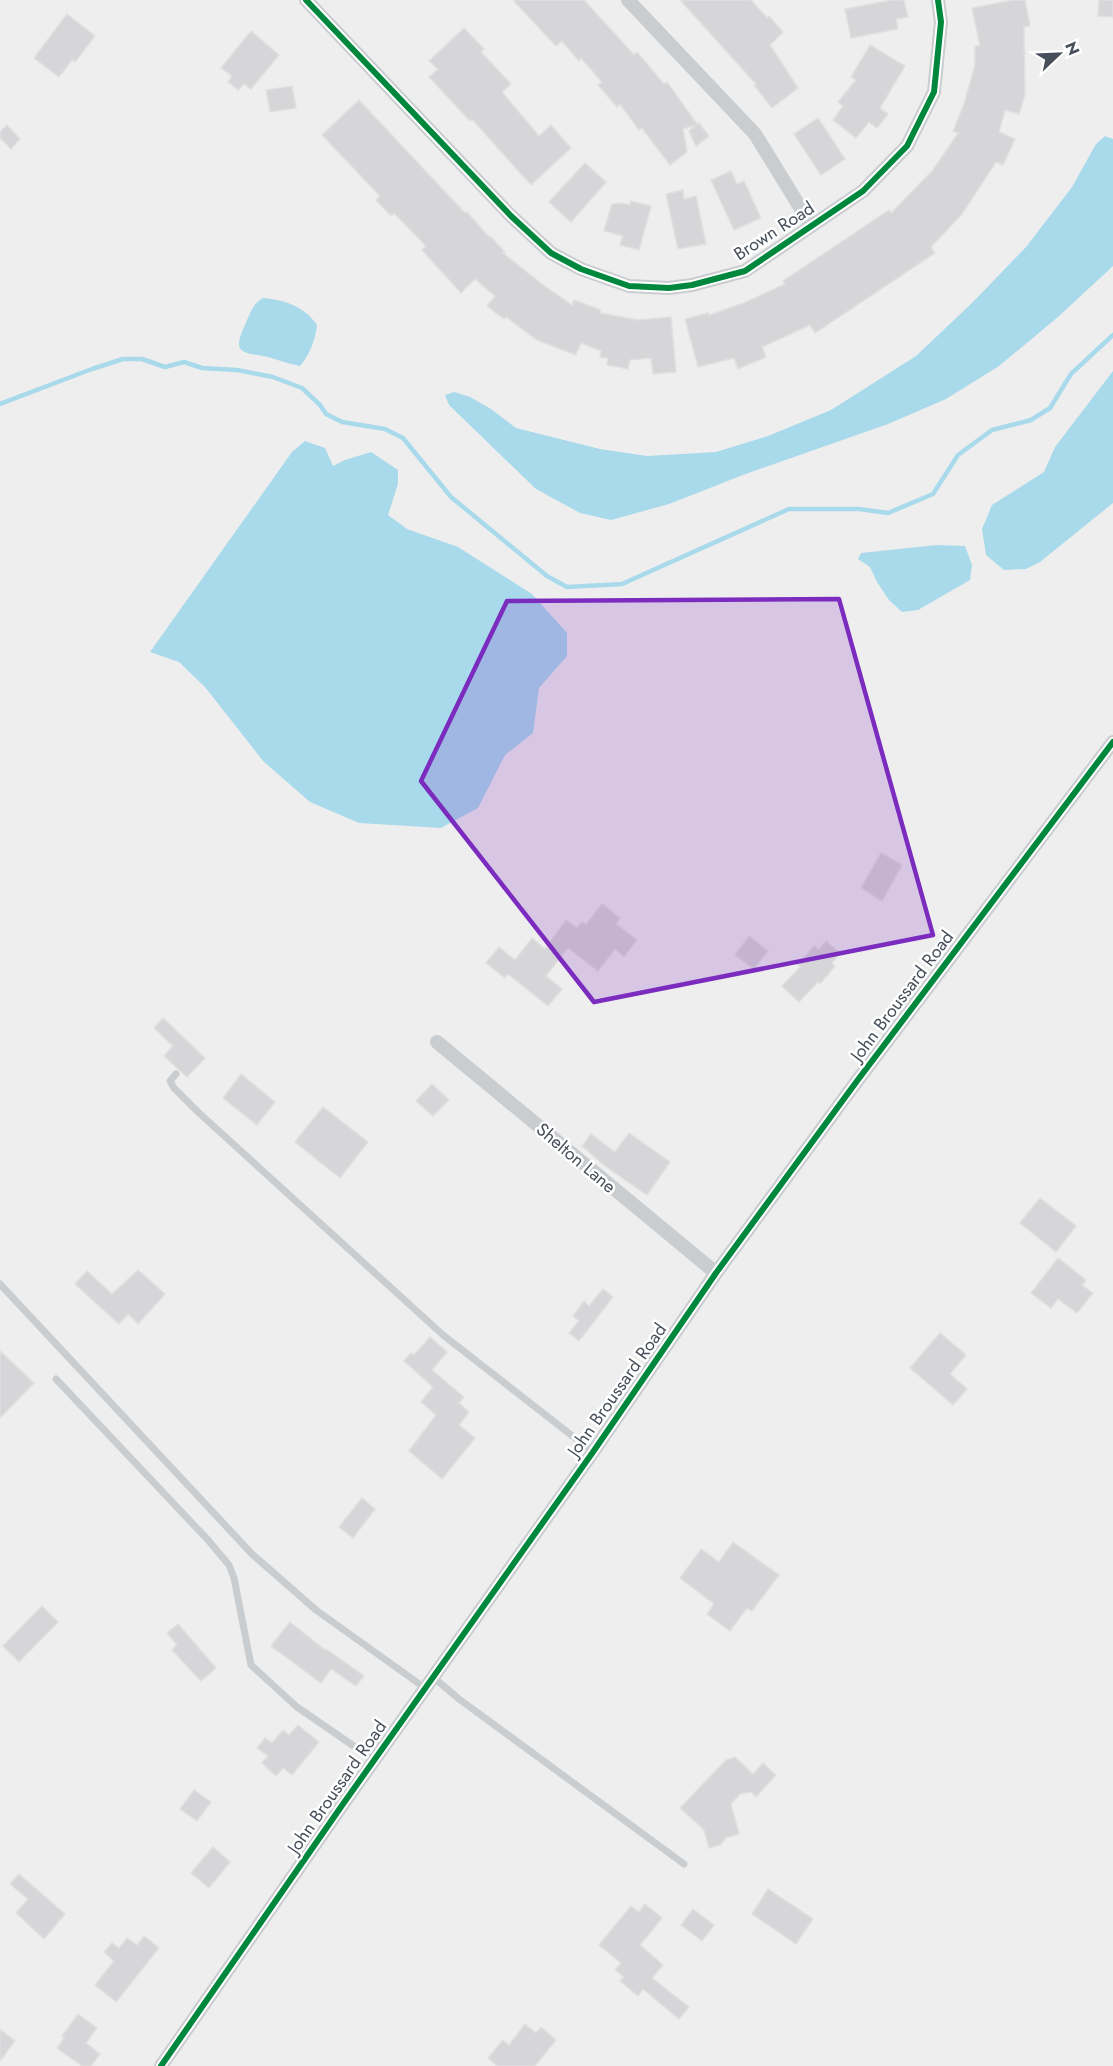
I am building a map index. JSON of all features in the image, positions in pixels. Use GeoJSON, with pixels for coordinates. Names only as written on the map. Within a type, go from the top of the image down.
{"type":"FeatureCollection","features":[{"type":"Feature","properties":{"kind":"street","name":"Brown Road"},"geometry":{"type":"LineString","coordinates":[[306,0],[511,216],[551,253],[581,269],[629,286],[669,288],[692,285],[745,271],[863,191],[907,146],[934,92],[941,22],[938,0]]}},
{"type":"Feature","properties":{"kind":"street"},"geometry":{"type":"LineString","coordinates":[[628,0],[755,134],[811,225]]}},
{"type":"Feature","properties":{"kind":"street","name":"John Broussard Road"},"geometry":{"type":"LineString","coordinates":[[161,2066],[374,1760],[593,1452],[716,1273],[856,1081],[1113,742]]}},
{"type":"Feature","properties":{"kind":"street","name":"Shelton Lane"},"geometry":{"type":"LineString","coordinates":[[437,1042],[716,1273]]}},
{"type":"Feature","properties":{"kind":"lane"},"geometry":{"type":"LineString","coordinates":[[176,1074],[170,1081],[182,1096],[443,1335],[593,1452]]}},
{"type":"Feature","properties":{"kind":"lane"},"geometry":{"type":"LineString","coordinates":[[0,1284],[252,1554],[316,1610],[429,1683],[453,1694],[684,1864]]}},
{"type":"Feature","properties":{"kind":"lane"},"geometry":{"type":"LineString","coordinates":[[56,1379],[229,1565],[234,1578],[251,1665],[297,1707],[374,1760]]}},
{"type":"Feature","properties":{"kind":"highlighted area"},"geometry":{"type":"Polygon","coordinates":[[[839,599],[933,935],[594,1002],[421,781],[507,601],[839,599]]]}},
{"type":"Feature","properties":{"kind":"water"},"geometry":{"type":"Polygon","coordinates":[[[1105,136],[1113,139],[1113,266],[1058,317],[999,366],[946,399],[888,424],[743,475],[669,504],[611,520],[580,513],[536,489],[449,405],[445,395],[454,392],[470,397],[491,409],[516,428],[600,449],[647,456],[716,452],[768,436],[831,410],[916,356],[1026,247],[1072,187],[1096,144],[1105,136]]]}},
{"type":"Feature","properties":{"kind":"water"},"geometry":{"type":"Polygon","coordinates":[[[263,298],[293,305],[312,318],[317,325],[312,347],[300,366],[246,353],[240,347],[241,335],[250,313],[256,303],[263,298]]]}},
{"type":"Feature","properties":{"kind":"water"},"geometry":{"type":"Polygon","coordinates":[[[1113,371],[1113,503],[1040,562],[1026,569],[1004,570],[986,555],[982,529],[992,505],[1044,472],[1055,447],[1113,371]]]}},
{"type":"Feature","properties":{"kind":"water"},"geometry":{"type":"Polygon","coordinates":[[[305,441],[325,448],[333,466],[371,452],[398,470],[398,484],[388,515],[407,529],[458,547],[532,594],[567,633],[567,656],[539,688],[533,733],[505,755],[478,808],[441,828],[359,823],[310,802],[263,761],[205,687],[179,662],[150,652],[292,452],[305,441]]]}},
{"type":"Feature","properties":{"kind":"water"},"geometry":{"type":"Polygon","coordinates":[[[937,545],[965,546],[972,565],[970,580],[918,610],[902,612],[889,600],[870,567],[858,559],[861,553],[937,545]]]}},
{"type":"Feature","properties":{"kind":"building"},"geometry":{"type":"Polygon","coordinates":[[[513,0],[584,0],[634,55],[637,52],[664,84],[667,82],[697,124],[699,123],[709,136],[696,146],[689,131],[696,125],[683,129],[687,152],[670,165],[642,128],[639,130],[620,104],[617,107],[598,85],[602,82],[581,58],[579,61],[562,41],[556,46],[513,0]]]}},
{"type":"Feature","properties":{"kind":"building"},"geometry":{"type":"Polygon","coordinates":[[[680,0],[751,0],[783,32],[770,45],[798,88],[772,108],[754,85],[756,84],[680,0]]]}},
{"type":"Feature","properties":{"kind":"building"},"geometry":{"type":"Polygon","coordinates":[[[892,0],[904,0],[908,17],[896,19],[898,29],[851,38],[845,9],[892,0]]]}},
{"type":"Feature","properties":{"kind":"building"},"geometry":{"type":"Polygon","coordinates":[[[1025,0],[1030,26],[1024,27],[1025,94],[1019,114],[1005,110],[999,132],[1015,139],[1003,165],[996,162],[962,214],[931,247],[935,253],[815,333],[810,325],[762,347],[766,357],[738,369],[734,358],[698,367],[685,319],[708,313],[709,315],[744,303],[785,284],[783,281],[889,210],[891,213],[933,170],[958,133],[953,131],[964,104],[975,65],[975,46],[980,46],[972,8],[1025,0]]]}},
{"type":"Feature","properties":{"kind":"building"},"geometry":{"type":"Polygon","coordinates":[[[1099,0],[1113,0],[1113,17],[1098,16],[1099,0]]]}},
{"type":"Feature","properties":{"kind":"building"},"geometry":{"type":"Polygon","coordinates":[[[67,14],[95,36],[75,62],[72,60],[59,77],[34,58],[67,14]]]}},
{"type":"Feature","properties":{"kind":"building"},"geometry":{"type":"Polygon","coordinates":[[[464,28],[484,49],[481,52],[511,84],[502,92],[539,136],[551,125],[571,148],[531,185],[472,119],[470,121],[429,77],[438,69],[429,61],[464,28]]]}},
{"type":"Feature","properties":{"kind":"building"},"geometry":{"type":"Polygon","coordinates":[[[251,31],[279,55],[251,89],[244,84],[238,90],[228,82],[232,76],[221,68],[251,31]]]}},
{"type":"Feature","properties":{"kind":"building"},"geometry":{"type":"Polygon","coordinates":[[[870,45],[905,66],[880,108],[888,114],[877,128],[869,122],[856,138],[833,120],[843,106],[838,102],[856,80],[851,77],[870,45]]]}},
{"type":"Feature","properties":{"kind":"building"},"geometry":{"type":"Polygon","coordinates":[[[292,86],[296,108],[270,112],[266,90],[292,86]]]}},
{"type":"Feature","properties":{"kind":"building"},"geometry":{"type":"Polygon","coordinates":[[[359,100],[465,213],[467,212],[505,252],[503,253],[543,285],[572,305],[574,300],[601,310],[600,313],[638,320],[671,317],[676,372],[653,374],[651,358],[630,360],[628,369],[607,365],[608,358],[600,357],[601,351],[581,343],[576,355],[537,340],[506,317],[504,319],[487,306],[495,296],[475,279],[461,293],[422,250],[426,246],[394,213],[391,216],[376,200],[380,196],[322,135],[359,100]]]}},
{"type":"Feature","properties":{"kind":"building"},"geometry":{"type":"Polygon","coordinates":[[[818,118],[845,159],[821,175],[794,134],[818,118]]]}},
{"type":"Feature","properties":{"kind":"building"},"geometry":{"type":"Polygon","coordinates":[[[7,125],[20,139],[11,149],[0,138],[0,132],[7,125]]]}},
{"type":"Feature","properties":{"kind":"building"},"geometry":{"type":"Polygon","coordinates":[[[585,163],[606,182],[571,222],[549,202],[585,163]]]}},
{"type":"Feature","properties":{"kind":"building"},"geometry":{"type":"Polygon","coordinates":[[[731,171],[737,184],[744,181],[761,218],[734,230],[711,180],[731,171]]]}},
{"type":"Feature","properties":{"kind":"building"},"geometry":{"type":"Polygon","coordinates":[[[683,190],[684,199],[696,196],[706,244],[678,249],[666,194],[683,190]]]}},
{"type":"Feature","properties":{"kind":"building"},"geometry":{"type":"Polygon","coordinates":[[[631,201],[651,206],[639,250],[620,245],[623,236],[604,231],[612,204],[630,205],[631,201]]]}},
{"type":"Feature","properties":{"kind":"building"},"geometry":{"type":"Polygon","coordinates":[[[881,853],[902,865],[882,901],[861,888],[881,853]]]}},
{"type":"Feature","properties":{"kind":"building"},"geometry":{"type":"Polygon","coordinates":[[[602,904],[620,918],[616,924],[637,940],[624,957],[615,949],[598,971],[568,948],[546,976],[562,989],[548,1006],[508,974],[505,978],[486,963],[499,947],[515,960],[532,938],[545,949],[566,920],[577,928],[582,922],[586,925],[602,904]]]}},
{"type":"Feature","properties":{"kind":"building"},"geometry":{"type":"Polygon","coordinates":[[[749,936],[768,951],[754,969],[735,955],[749,936]]]}},
{"type":"Feature","properties":{"kind":"building"},"geometry":{"type":"Polygon","coordinates":[[[826,941],[840,953],[832,963],[835,966],[820,984],[818,982],[799,1002],[782,986],[800,967],[798,965],[814,946],[819,950],[826,941]]]}},
{"type":"Feature","properties":{"kind":"building"},"geometry":{"type":"Polygon","coordinates":[[[163,1018],[205,1058],[187,1077],[164,1056],[173,1046],[154,1028],[163,1018]]]}},
{"type":"Feature","properties":{"kind":"building"},"geometry":{"type":"Polygon","coordinates":[[[241,1074],[275,1102],[257,1125],[223,1098],[241,1074]]]}},
{"type":"Feature","properties":{"kind":"building"},"geometry":{"type":"Polygon","coordinates":[[[432,1084],[449,1100],[433,1116],[416,1101],[432,1084]]]}},
{"type":"Feature","properties":{"kind":"building"},"geometry":{"type":"Polygon","coordinates":[[[323,1107],[368,1142],[340,1178],[295,1142],[323,1107]]]}},
{"type":"Feature","properties":{"kind":"building"},"geometry":{"type":"Polygon","coordinates":[[[629,1133],[670,1162],[647,1195],[605,1166],[582,1146],[591,1134],[615,1152],[629,1133]]]}},
{"type":"Feature","properties":{"kind":"building"},"geometry":{"type":"Polygon","coordinates":[[[1040,1198],[1076,1226],[1056,1252],[1020,1223],[1040,1198]]]}},
{"type":"Feature","properties":{"kind":"building"},"geometry":{"type":"Polygon","coordinates":[[[1058,1258],[1086,1280],[1082,1285],[1093,1293],[1077,1313],[1058,1299],[1051,1308],[1031,1293],[1058,1258]]]}},
{"type":"Feature","properties":{"kind":"building"},"geometry":{"type":"Polygon","coordinates":[[[138,1270],[165,1294],[138,1324],[128,1314],[119,1324],[75,1284],[87,1271],[112,1294],[138,1270]]]}},
{"type":"Feature","properties":{"kind":"building"},"geometry":{"type":"Polygon","coordinates":[[[603,1289],[613,1297],[579,1341],[569,1333],[579,1321],[573,1316],[584,1301],[589,1306],[603,1289]]]}},
{"type":"Feature","properties":{"kind":"building"},"geometry":{"type":"Polygon","coordinates":[[[940,1333],[966,1355],[950,1374],[967,1389],[953,1405],[910,1368],[940,1333]]]}},
{"type":"Feature","properties":{"kind":"building"},"geometry":{"type":"Polygon","coordinates":[[[430,1337],[447,1352],[432,1370],[464,1397],[459,1403],[469,1412],[459,1425],[475,1438],[442,1479],[409,1451],[436,1415],[421,1402],[433,1387],[404,1361],[411,1353],[414,1355],[430,1337]]]}},
{"type":"Feature","properties":{"kind":"building"},"geometry":{"type":"Polygon","coordinates":[[[0,1351],[34,1383],[0,1418],[0,1351]]]}},
{"type":"Feature","properties":{"kind":"building"},"geometry":{"type":"Polygon","coordinates":[[[362,1498],[375,1509],[353,1538],[339,1527],[362,1498]]]}},
{"type":"Feature","properties":{"kind":"building"},"geometry":{"type":"Polygon","coordinates":[[[733,1542],[779,1575],[752,1611],[747,1608],[730,1631],[707,1614],[714,1604],[680,1578],[701,1549],[719,1562],[733,1542]]]}},
{"type":"Feature","properties":{"kind":"building"},"geometry":{"type":"Polygon","coordinates":[[[42,1606],[58,1622],[19,1662],[3,1646],[42,1606]]]}},
{"type":"Feature","properties":{"kind":"building"},"geometry":{"type":"Polygon","coordinates":[[[290,1622],[325,1650],[364,1676],[356,1686],[331,1669],[321,1683],[271,1646],[290,1622]]]}},
{"type":"Feature","properties":{"kind":"building"},"geometry":{"type":"Polygon","coordinates":[[[178,1624],[216,1668],[201,1681],[172,1650],[177,1645],[167,1633],[178,1624]]]}},
{"type":"Feature","properties":{"kind":"building"},"geometry":{"type":"Polygon","coordinates":[[[298,1725],[319,1742],[292,1775],[283,1768],[276,1776],[262,1763],[268,1756],[257,1748],[265,1738],[272,1743],[283,1730],[289,1735],[298,1725]]]}},
{"type":"Feature","properties":{"kind":"building"},"geometry":{"type":"Polygon","coordinates":[[[735,1757],[753,1774],[763,1763],[776,1775],[756,1797],[751,1792],[740,1794],[731,1804],[739,1834],[726,1838],[720,1845],[709,1848],[704,1830],[680,1808],[726,1760],[735,1757]]]}},
{"type":"Feature","properties":{"kind":"building"},"geometry":{"type":"Polygon","coordinates":[[[194,1790],[211,1802],[197,1821],[180,1809],[194,1790]]]}},
{"type":"Feature","properties":{"kind":"building"},"geometry":{"type":"Polygon","coordinates":[[[213,1847],[230,1862],[209,1888],[191,1873],[213,1847]]]}},
{"type":"Feature","properties":{"kind":"building"},"geometry":{"type":"Polygon","coordinates":[[[19,1874],[65,1914],[44,1939],[16,1913],[28,1899],[10,1884],[19,1874]]]}},
{"type":"Feature","properties":{"kind":"building"},"geometry":{"type":"Polygon","coordinates":[[[768,1889],[813,1919],[796,1944],[752,1914],[768,1889]]]}},
{"type":"Feature","properties":{"kind":"building"},"geometry":{"type":"Polygon","coordinates":[[[645,1904],[662,1918],[640,1945],[663,1965],[652,1978],[689,2007],[679,2019],[643,1989],[638,1996],[620,1981],[624,1977],[615,1970],[621,1963],[599,1945],[631,1906],[639,1912],[645,1904]]]}},
{"type":"Feature","properties":{"kind":"building"},"geometry":{"type":"Polygon","coordinates":[[[693,1909],[714,1925],[702,1941],[681,1925],[693,1909]]]}},
{"type":"Feature","properties":{"kind":"building"},"geometry":{"type":"Polygon","coordinates":[[[144,1936],[159,1948],[116,2002],[95,1985],[114,1961],[104,1952],[112,1943],[119,1948],[127,1938],[137,1945],[144,1936]]]}},
{"type":"Feature","properties":{"kind":"building"},"geometry":{"type":"Polygon","coordinates":[[[78,2014],[97,2028],[86,2043],[100,2054],[91,2066],[82,2066],[57,2048],[64,2038],[62,2036],[78,2014]]]}},
{"type":"Feature","properties":{"kind":"building"},"geometry":{"type":"Polygon","coordinates":[[[525,2024],[536,2033],[541,2027],[556,2040],[535,2066],[497,2066],[488,2058],[503,2040],[509,2045],[525,2024]]]}},
{"type":"Feature","properties":{"kind":"building"},"geometry":{"type":"Polygon","coordinates":[[[0,2029],[15,2041],[0,2061],[0,2029]]]}},
{"type":"Feature","properties":{"kind":"waterway"},"geometry":{"type":"LineString","coordinates":[[0,404],[123,359],[142,359],[165,367],[184,362],[202,368],[237,370],[273,377],[302,388],[326,414],[342,422],[385,429],[403,438],[451,497],[547,576],[567,587],[622,584],[789,509],[859,509],[888,513],[933,494],[958,455],[992,430],[1031,420],[1050,408],[1071,374],[1113,335]]}},
{"type":"Feature","properties":{"kind":"cycle path"},"geometry":{"type":"LineString","coordinates":[[306,0],[511,216],[551,253],[581,269],[629,286],[669,288],[692,285],[745,271],[863,191],[907,146],[934,92],[941,22],[938,0]]}},
{"type":"Feature","properties":{"kind":"cycle path"},"geometry":{"type":"LineString","coordinates":[[161,2066],[343,1804],[593,1452],[716,1273],[857,1081],[1113,742]]}}]}
